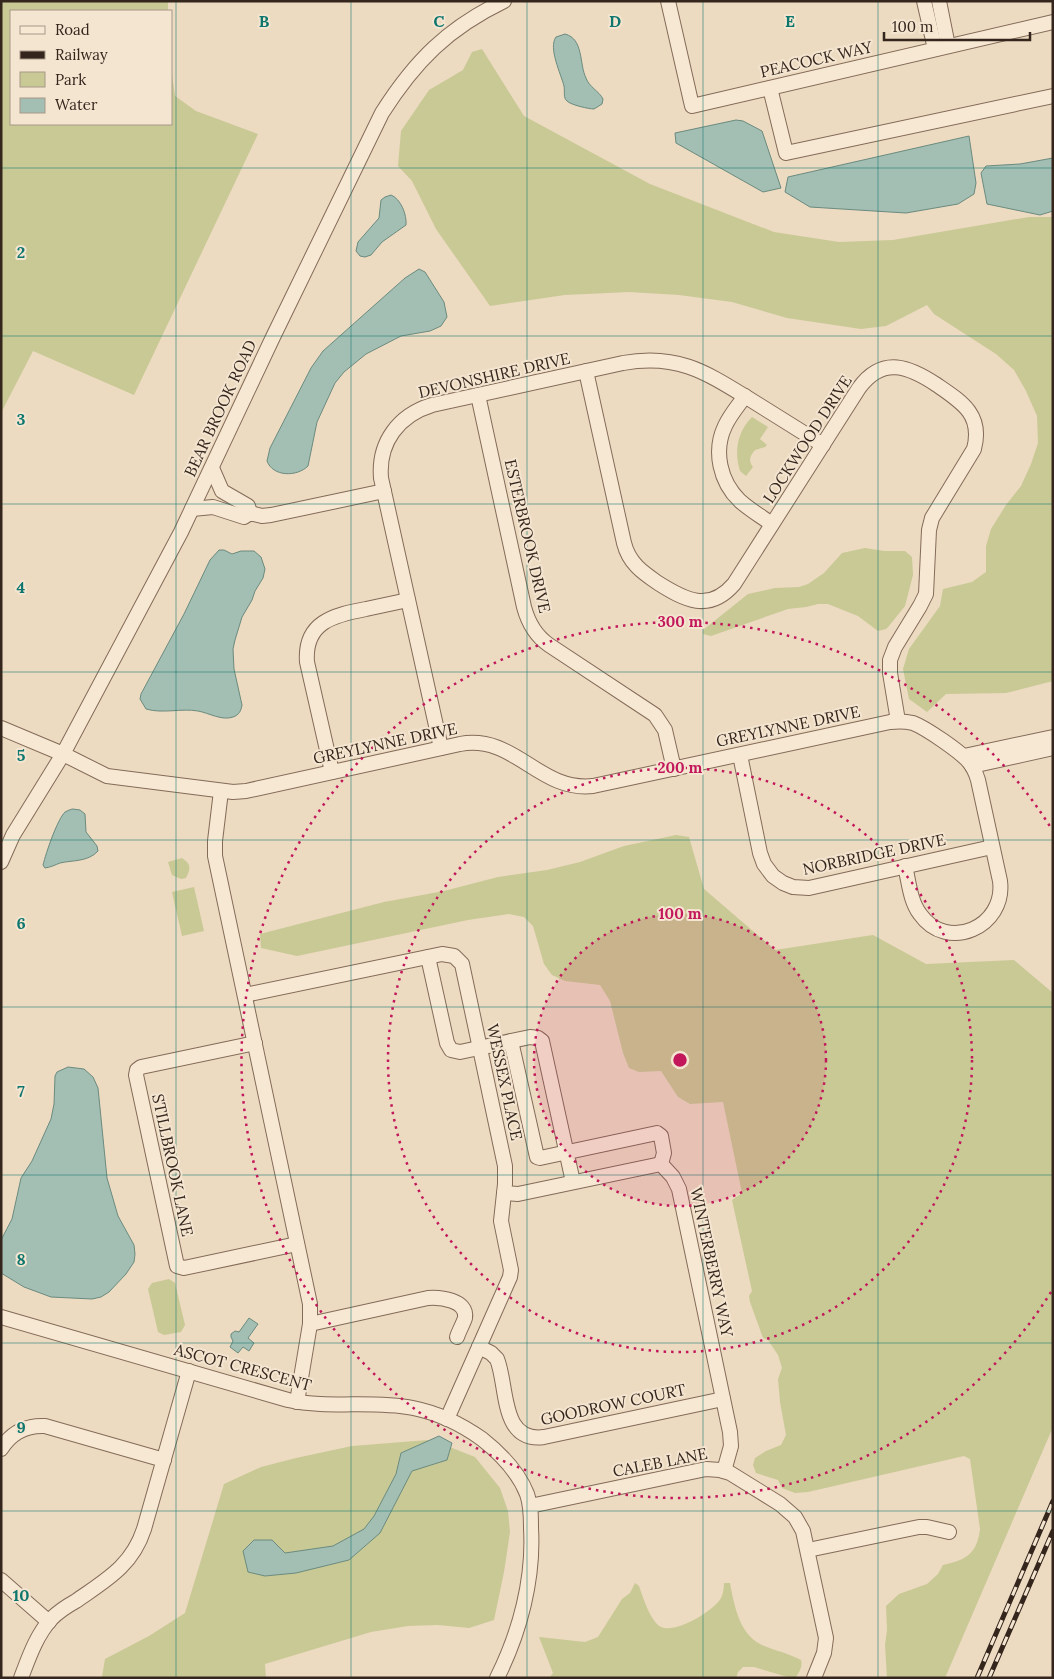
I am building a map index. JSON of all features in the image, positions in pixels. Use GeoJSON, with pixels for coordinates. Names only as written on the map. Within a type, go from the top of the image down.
{"type":"FeatureCollection","features":[{"type":"Feature","properties":{"kind":"street","name":"BEAR BROOK ROAD"},"geometry":{"type":"LineString","coordinates":[[1,862],[13,835],[63,754],[167,559],[382,114],[397,90],[426,55],[446,37],[504,1]]}},
{"type":"Feature","properties":{"kind":"street","name":"PEACOCK WAY"},"geometry":{"type":"LineString","coordinates":[[668,1],[692,106],[1053,22]]}},
{"type":"Feature","properties":{"kind":"street"},"geometry":{"type":"LineString","coordinates":[[924,1],[942,48]]}},
{"type":"Feature","properties":{"kind":"street"},"geometry":{"type":"LineString","coordinates":[[939,1],[942,48]]}},
{"type":"Feature","properties":{"kind":"street"},"geometry":{"type":"LineString","coordinates":[[770,88],[786,154],[1053,96]]}},
{"type":"Feature","properties":{"kind":"street","name":"DEVONSHIRE DRIVE"},"geometry":{"type":"LineString","coordinates":[[441,748],[380,472],[382,455],[388,439],[406,417],[421,408],[639,360],[671,362],[702,371],[823,445]]}},
{"type":"Feature","properties":{"kind":"street","name":"LOCKWOOD DRIVE"},"geometry":{"type":"LineString","coordinates":[[586,371],[624,543],[630,558],[640,570],[681,597],[696,601],[712,599],[726,592],[734,584],[864,382],[877,372],[891,368],[903,368],[921,375],[962,403],[970,412],[976,438],[972,453],[931,520],[927,586],[924,600],[890,657],[890,673],[898,721]]}},
{"type":"Feature","properties":{"kind":"street","name":"ESTERBROOK DRIVE"},"geometry":{"type":"LineString","coordinates":[[478,395],[524,607],[530,623],[539,637],[549,645],[657,717],[665,732],[674,769]]}},
{"type":"Feature","properties":{"kind":"street"},"geometry":{"type":"LineString","coordinates":[[745,396],[723,430],[719,447],[720,465],[726,481],[735,496],[743,504],[772,524]]}},
{"type":"Feature","properties":{"kind":"street"},"geometry":{"type":"LineString","coordinates":[[212,468],[222,491],[248,506],[250,513]]}},
{"type":"Feature","properties":{"kind":"street"},"geometry":{"type":"LineString","coordinates":[[192,509],[213,507],[244,517],[250,513],[262,516],[384,491]]}},
{"type":"Feature","properties":{"kind":"street"},"geometry":{"type":"LineString","coordinates":[[332,772],[307,662],[310,640],[319,627],[334,616],[408,600]]}},
{"type":"Feature","properties":{"kind":"street","name":"GREYLYNNE DRIVE"},"geometry":{"type":"LineString","coordinates":[[1,728],[63,754],[107,776],[221,791],[246,791],[473,742],[506,750],[552,779],[576,787],[593,786],[898,721],[919,726],[968,761]]}},
{"type":"Feature","properties":{"kind":"street"},"geometry":{"type":"LineString","coordinates":[[968,761],[1053,737]]}},
{"type":"Feature","properties":{"kind":"street"},"geometry":{"type":"LineString","coordinates":[[968,761],[1053,748]]}},
{"type":"Feature","properties":{"kind":"street","name":"NORBRIDGE DRIVE"},"geometry":{"type":"LineString","coordinates":[[740,754],[761,857],[768,870],[779,881],[793,887],[809,888],[992,847]]}},
{"type":"Feature","properties":{"kind":"street"},"geometry":{"type":"LineString","coordinates":[[905,866],[914,902],[923,918],[929,924],[950,932],[964,932],[985,922],[994,912],[998,904],[1001,885],[978,780],[968,761]]}},
{"type":"Feature","properties":{"kind":"street"},"geometry":{"type":"LineString","coordinates":[[221,791],[214,844],[215,855],[310,1304],[310,1324],[297,1402]]}},
{"type":"Feature","properties":{"kind":"street","name":"WESSEX PLACE"},"geometry":{"type":"LineString","coordinates":[[245,996],[428,956],[449,954],[457,958],[462,964],[505,1166],[501,1221],[511,1272],[448,1419]]}},
{"type":"Feature","properties":{"kind":"street"},"geometry":{"type":"LineString","coordinates":[[428,956],[448,1046],[451,1050],[457,1052],[533,1037],[540,1039],[543,1043],[573,1182]]}},
{"type":"Feature","properties":{"kind":"street"},"geometry":{"type":"LineString","coordinates":[[504,1193],[518,1194],[660,1164],[664,1151],[661,1136],[657,1133],[540,1158],[535,1155],[511,1041]]}},
{"type":"Feature","properties":{"kind":"street","name":"STILLBROOK LANE"},"geometry":{"type":"LineString","coordinates":[[255,1043],[140,1067],[136,1074],[142,1103],[177,1266],[184,1268],[297,1244]]}},
{"type":"Feature","properties":{"kind":"street","name":"WINTERBERRY WAY"},"geometry":{"type":"LineString","coordinates":[[660,1164],[675,1180],[679,1189],[723,1400],[731,1439],[724,1471]]}},
{"type":"Feature","properties":{"kind":"street"},"geometry":{"type":"LineString","coordinates":[[310,1324],[428,1298],[440,1298],[458,1304],[464,1311],[465,1319],[457,1337]]}},
{"type":"Feature","properties":{"kind":"street","name":"ASCOT CRESCENT"},"geometry":{"type":"LineString","coordinates":[[1,1318],[297,1402],[322,1405],[399,1406],[414,1408],[448,1419],[473,1432],[498,1452],[508,1463],[523,1486],[530,1506],[532,1547],[527,1592],[516,1634],[497,1678]]}},
{"type":"Feature","properties":{"kind":"street","name":"GOODROW COURT"},"geometry":{"type":"LineString","coordinates":[[479,1347],[491,1353],[498,1362],[509,1415],[513,1424],[520,1432],[531,1437],[544,1438],[723,1400]]}},
{"type":"Feature","properties":{"kind":"street"},"geometry":{"type":"LineString","coordinates":[[21,1678],[36,1641],[49,1622],[61,1611],[113,1575],[131,1556],[139,1543],[189,1371]]}},
{"type":"Feature","properties":{"kind":"street"},"geometry":{"type":"LineString","coordinates":[[1,1449],[18,1432],[33,1427],[45,1426],[164,1460]]}},
{"type":"Feature","properties":{"kind":"street","name":"CALEB LANE"},"geometry":{"type":"LineString","coordinates":[[530,1506],[703,1470],[714,1469],[733,1474],[789,1511],[801,1527],[808,1550],[826,1640],[824,1653],[814,1678]]}},
{"type":"Feature","properties":{"kind":"street"},"geometry":{"type":"LineString","coordinates":[[808,1550],[919,1527],[949,1532]]}},
{"type":"Feature","properties":{"kind":"street"},"geometry":{"type":"LineString","coordinates":[[1,1580],[49,1622]]}},
{"type":"Feature","properties":{"kind":"green space"},"geometry":{"type":"Polygon","coordinates":[[[1,1],[168,1],[168,10],[10,10],[10,125],[172,125],[172,75],[175,96],[196,111],[258,134],[134,395],[33,351],[1,413],[1,1]]]}},
{"type":"Feature","properties":{"kind":"green space"},"geometry":{"type":"Polygon","coordinates":[[[482,49],[524,116],[650,184],[774,232],[839,242],[893,240],[1029,217],[1053,217],[1053,681],[1006,693],[946,694],[927,712],[909,699],[903,669],[909,649],[940,606],[943,589],[972,582],[986,572],[986,546],[991,529],[1021,486],[1031,464],[1038,443],[1037,416],[1014,370],[996,354],[934,314],[927,305],[886,326],[861,329],[787,318],[732,302],[679,295],[629,292],[565,295],[490,306],[436,229],[412,181],[398,166],[401,131],[429,90],[463,70],[472,52],[482,49]]]}},
{"type":"Feature","properties":{"kind":"green space"},"geometry":{"type":"Polygon","coordinates":[[[752,417],[768,427],[760,439],[767,445],[755,450],[752,454],[750,460],[753,467],[746,476],[740,471],[737,450],[743,429],[752,417]]]}},
{"type":"Feature","properties":{"kind":"green space"},"geometry":{"type":"Polygon","coordinates":[[[865,548],[884,551],[905,551],[912,557],[913,575],[905,606],[886,629],[878,631],[858,616],[828,604],[818,604],[788,609],[711,636],[703,634],[703,630],[748,594],[808,584],[824,573],[842,553],[865,548]]]}},
{"type":"Feature","properties":{"kind":"green space"},"geometry":{"type":"Polygon","coordinates":[[[676,835],[689,837],[704,889],[775,950],[873,935],[926,964],[1014,960],[1053,993],[1053,1427],[945,1678],[887,1678],[885,1645],[887,1630],[886,1606],[899,1594],[927,1584],[938,1574],[943,1565],[964,1558],[973,1550],[980,1529],[970,1459],[964,1456],[808,1492],[795,1493],[782,1488],[778,1480],[756,1473],[753,1465],[755,1458],[781,1445],[786,1435],[778,1379],[782,1368],[778,1355],[768,1340],[763,1338],[750,1302],[749,1296],[752,1291],[732,1200],[742,1193],[723,1102],[690,1104],[678,1097],[661,1071],[639,1072],[629,1068],[623,1053],[610,1001],[600,985],[565,981],[552,975],[544,964],[533,926],[524,917],[509,914],[468,920],[297,956],[261,948],[260,934],[384,902],[444,891],[498,877],[547,870],[580,862],[624,846],[676,835]]]}},
{"type":"Feature","properties":{"kind":"green space"},"geometry":{"type":"Polygon","coordinates":[[[182,858],[189,864],[189,872],[186,878],[181,879],[172,875],[168,862],[182,858]]]}},
{"type":"Feature","properties":{"kind":"green space"},"geometry":{"type":"Polygon","coordinates":[[[194,887],[204,931],[182,936],[172,892],[194,887]]]}},
{"type":"Feature","properties":{"kind":"green space"},"geometry":{"type":"Polygon","coordinates":[[[169,1279],[175,1283],[185,1325],[181,1332],[164,1335],[158,1332],[148,1289],[152,1283],[169,1279]]]}},
{"type":"Feature","properties":{"kind":"green space"},"geometry":{"type":"Polygon","coordinates":[[[428,1440],[475,1457],[500,1488],[508,1511],[510,1532],[494,1620],[469,1628],[438,1625],[408,1626],[371,1632],[265,1664],[266,1678],[102,1677],[105,1659],[149,1636],[185,1613],[224,1484],[261,1467],[296,1458],[352,1446],[428,1440]]]}},
{"type":"Feature","properties":{"kind":"green space"},"geometry":{"type":"Polygon","coordinates":[[[635,1583],[639,1586],[653,1620],[661,1627],[667,1628],[684,1624],[703,1615],[721,1598],[724,1583],[730,1583],[733,1600],[747,1633],[760,1644],[801,1660],[799,1672],[795,1678],[791,1678],[754,1667],[743,1667],[738,1672],[736,1678],[549,1678],[553,1673],[539,1637],[585,1642],[598,1637],[622,1599],[630,1593],[635,1583]]]}},
{"type":"Feature","properties":{"kind":"water"},"geometry":{"type":"Polygon","coordinates":[[[565,34],[571,37],[578,46],[587,81],[603,99],[602,104],[594,109],[572,104],[565,98],[564,86],[553,48],[556,37],[565,34]]]}},
{"type":"Feature","properties":{"kind":"water"},"geometry":{"type":"Polygon","coordinates":[[[736,120],[743,121],[762,131],[781,188],[763,192],[676,143],[675,133],[736,120]]]}},
{"type":"Feature","properties":{"kind":"water"},"geometry":{"type":"Polygon","coordinates":[[[969,136],[976,183],[974,194],[958,204],[906,213],[810,207],[785,192],[788,177],[969,136]]]}},
{"type":"Feature","properties":{"kind":"water"},"geometry":{"type":"Polygon","coordinates":[[[1053,158],[1053,211],[1040,215],[987,204],[981,173],[986,166],[1020,164],[1053,158]]]}},
{"type":"Feature","properties":{"kind":"water"},"geometry":{"type":"Polygon","coordinates":[[[391,195],[398,200],[403,208],[406,225],[382,242],[371,255],[360,256],[356,251],[358,242],[379,218],[381,200],[391,195]]]}},
{"type":"Feature","properties":{"kind":"water"},"geometry":{"type":"Polygon","coordinates":[[[419,269],[425,272],[444,302],[447,317],[441,326],[430,331],[401,336],[366,354],[344,372],[335,383],[317,422],[308,466],[298,472],[286,474],[274,470],[267,461],[270,448],[311,368],[323,351],[405,278],[419,269]]]}},
{"type":"Feature","properties":{"kind":"water"},"geometry":{"type":"Polygon","coordinates":[[[219,550],[232,554],[241,551],[254,551],[261,557],[265,569],[263,578],[242,617],[233,649],[234,669],[242,705],[240,711],[235,716],[224,718],[192,710],[159,711],[146,709],[140,699],[141,694],[184,614],[210,560],[219,550]]]}},
{"type":"Feature","properties":{"kind":"water"},"geometry":{"type":"Polygon","coordinates":[[[73,809],[80,810],[85,814],[86,832],[97,846],[98,851],[85,859],[60,863],[45,868],[43,865],[44,860],[59,822],[65,812],[73,809]]]}},
{"type":"Feature","properties":{"kind":"water"},"geometry":{"type":"Polygon","coordinates":[[[68,1067],[84,1069],[93,1077],[98,1088],[107,1178],[118,1216],[134,1245],[135,1254],[134,1262],[126,1274],[109,1292],[101,1297],[92,1299],[51,1297],[24,1287],[1,1273],[1,1240],[12,1219],[21,1178],[32,1161],[51,1119],[54,1104],[55,1076],[57,1072],[68,1067]]]}},
{"type":"Feature","properties":{"kind":"water"},"geometry":{"type":"Polygon","coordinates":[[[249,1318],[258,1324],[248,1338],[254,1343],[249,1351],[243,1347],[238,1353],[230,1347],[233,1341],[231,1334],[235,1331],[239,1332],[249,1318]]]}},
{"type":"Feature","properties":{"kind":"water"},"geometry":{"type":"Polygon","coordinates":[[[439,1436],[452,1443],[447,1460],[412,1471],[380,1533],[349,1560],[296,1573],[265,1576],[248,1572],[243,1551],[254,1540],[272,1540],[285,1553],[333,1546],[364,1529],[374,1516],[396,1474],[401,1453],[439,1436]]]}},
{"type":"Feature","properties":{"kind":"railway"},"geometry":{"type":"LineString","coordinates":[[977,1678],[1053,1501]]}},
{"type":"Feature","properties":{"kind":"railway"},"geometry":{"type":"LineString","coordinates":[[989,1678],[1053,1531]]}}]}
